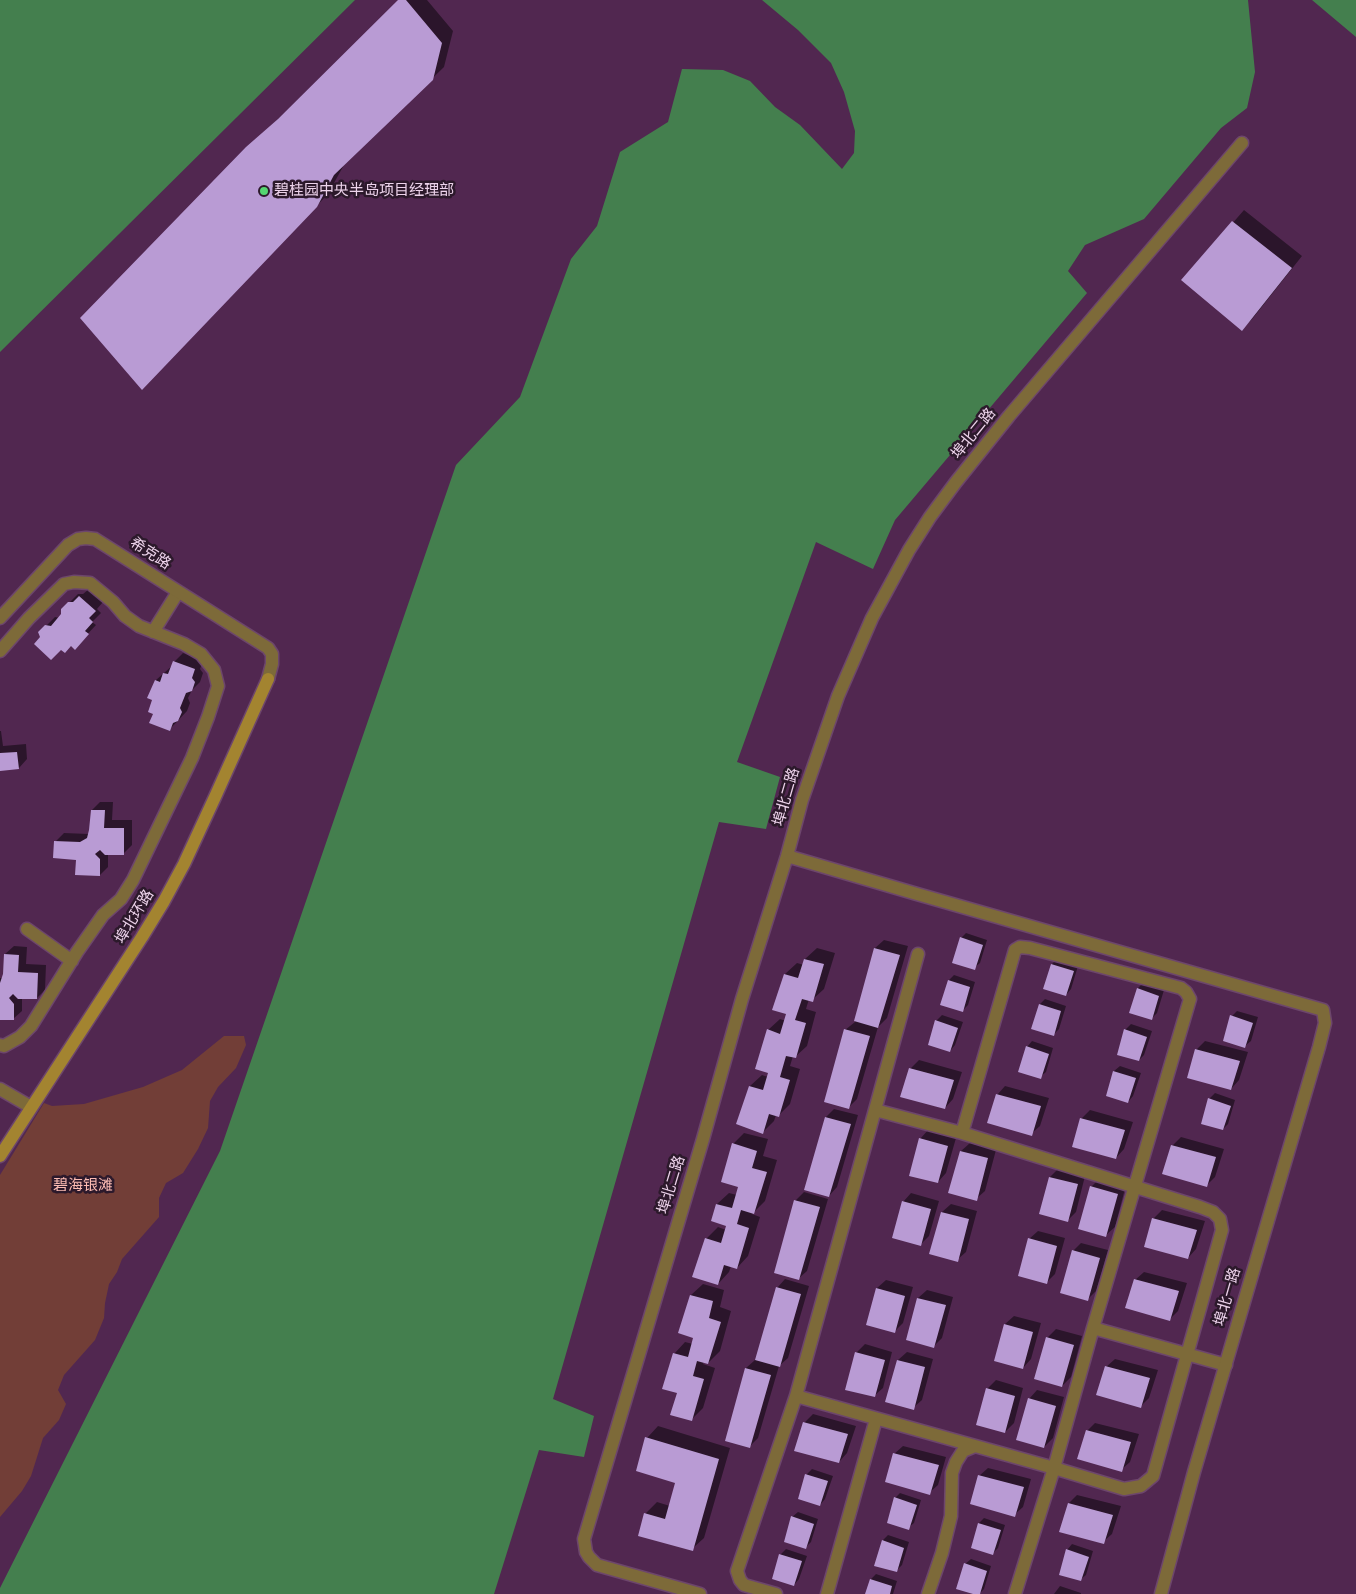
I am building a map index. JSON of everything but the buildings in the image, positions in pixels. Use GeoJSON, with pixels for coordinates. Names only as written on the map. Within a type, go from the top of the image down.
{"type":"FeatureCollection","features":[{"type":"Feature","properties":{"kind":"main road","name":"埠北环路"},"geometry":{"type":"LineString","coordinates":[[0,1156],[164,901],[184,864],[268,679]]}},
{"type":"Feature","properties":{"kind":"street","name":"埠北二路"},"geometry":{"type":"LineString","coordinates":[[700,1594],[598,1565],[586,1552],[584,1539],[703,1139],[742,999],[787,856],[804,792],[838,696],[872,618],[909,550],[930,517],[1004,423],[1242,143]]}},
{"type":"Feature","properties":{"kind":"street","name":"希克路"},"geometry":{"type":"LineString","coordinates":[[0,618],[68,545],[78,539],[86,538],[102,542],[268,648],[272,654],[272,664],[268,679]]}},
{"type":"Feature","properties":{"kind":"street"},"geometry":{"type":"LineString","coordinates":[[0,651],[28,618],[64,584],[74,582],[90,583],[138,626],[184,644],[201,654],[214,670],[218,686],[192,758],[133,880],[121,899],[104,915],[72,960],[32,1026],[20,1037],[4,1046],[0,1045]]}},
{"type":"Feature","properties":{"kind":"street"},"geometry":{"type":"LineString","coordinates":[[153,632],[178,592]]}},
{"type":"Feature","properties":{"kind":"street","name":"埠北一路"},"geometry":{"type":"LineString","coordinates":[[787,856],[1323,1010],[1324,1023],[1319,1047],[1194,1472],[1161,1594]]}},
{"type":"Feature","properties":{"kind":"street"},"geometry":{"type":"LineString","coordinates":[[27,929],[72,960]]}},
{"type":"Feature","properties":{"kind":"street"},"geometry":{"type":"LineString","coordinates":[[962,1133],[1015,950],[1020,947],[1030,948],[1181,988],[1186,992],[1190,999],[1134,1186],[1054,1468],[1015,1594]]}},
{"type":"Feature","properties":{"kind":"street"},"geometry":{"type":"LineString","coordinates":[[776,1594],[744,1585],[737,1571],[796,1396],[918,954]]}},
{"type":"Feature","properties":{"kind":"street"},"geometry":{"type":"LineString","coordinates":[[0,1090],[31,1107]]}},
{"type":"Feature","properties":{"kind":"street"},"geometry":{"type":"LineString","coordinates":[[796,1396],[1054,1468],[1104,1484],[1124,1489],[1141,1486],[1153,1476],[1222,1230],[1220,1220],[1213,1212],[962,1133],[875,1110]]}},
{"type":"Feature","properties":{"kind":"street"},"geometry":{"type":"LineString","coordinates":[[1093,1328],[1226,1365]]}},
{"type":"Feature","properties":{"kind":"street"},"geometry":{"type":"LineString","coordinates":[[827,1594],[876,1419]]}},
{"type":"Feature","properties":{"kind":"street"},"geometry":{"type":"LineString","coordinates":[[928,1594],[952,1516],[952,1473],[963,1451],[975,1446]]}},
{"type":"Feature","properties":{"kind":"green space","name":"碧海银滩"},"geometry":{"type":"Polygon","coordinates":[[[224,1036],[244,1036],[246,1045],[236,1068],[218,1087],[210,1101],[208,1128],[198,1149],[183,1173],[166,1183],[159,1198],[159,1217],[122,1259],[117,1272],[109,1284],[104,1318],[95,1340],[64,1375],[58,1390],[66,1404],[59,1420],[43,1438],[31,1476],[22,1491],[0,1517],[0,1175],[44,1103],[52,1106],[84,1104],[143,1087],[182,1070],[224,1036]]]}},
{"type":"Feature","properties":{"kind":"shaded area"},"geometry":{"type":"Polygon","coordinates":[[[0,0],[355,0],[0,352],[0,0]]]}},
{"type":"Feature","properties":{"kind":"shaded area"},"geometry":{"type":"Polygon","coordinates":[[[762,0],[1248,0],[1255,72],[1247,108],[1221,128],[1144,219],[1085,245],[1068,271],[1087,293],[895,520],[873,569],[816,542],[737,762],[780,777],[766,829],[719,822],[553,1399],[594,1416],[584,1457],[539,1450],[494,1594],[0,1594],[0,1588],[220,1151],[456,465],[520,397],[571,259],[597,226],[620,152],[668,122],[682,69],[723,70],[750,81],[775,107],[800,125],[842,169],[854,153],[855,131],[844,92],[831,63],[798,30],[762,0]]]}},
{"type":"Feature","properties":{"kind":"shaded area"},"geometry":{"type":"Polygon","coordinates":[[[1312,0],[1356,0],[1356,37],[1312,0]]]}},
{"type":"Feature","properties":{"kind":"place","name":"碧桂园中央半岛项目经理部"},"geometry":{"type":"Point","coordinates":[264,191]}}]}
